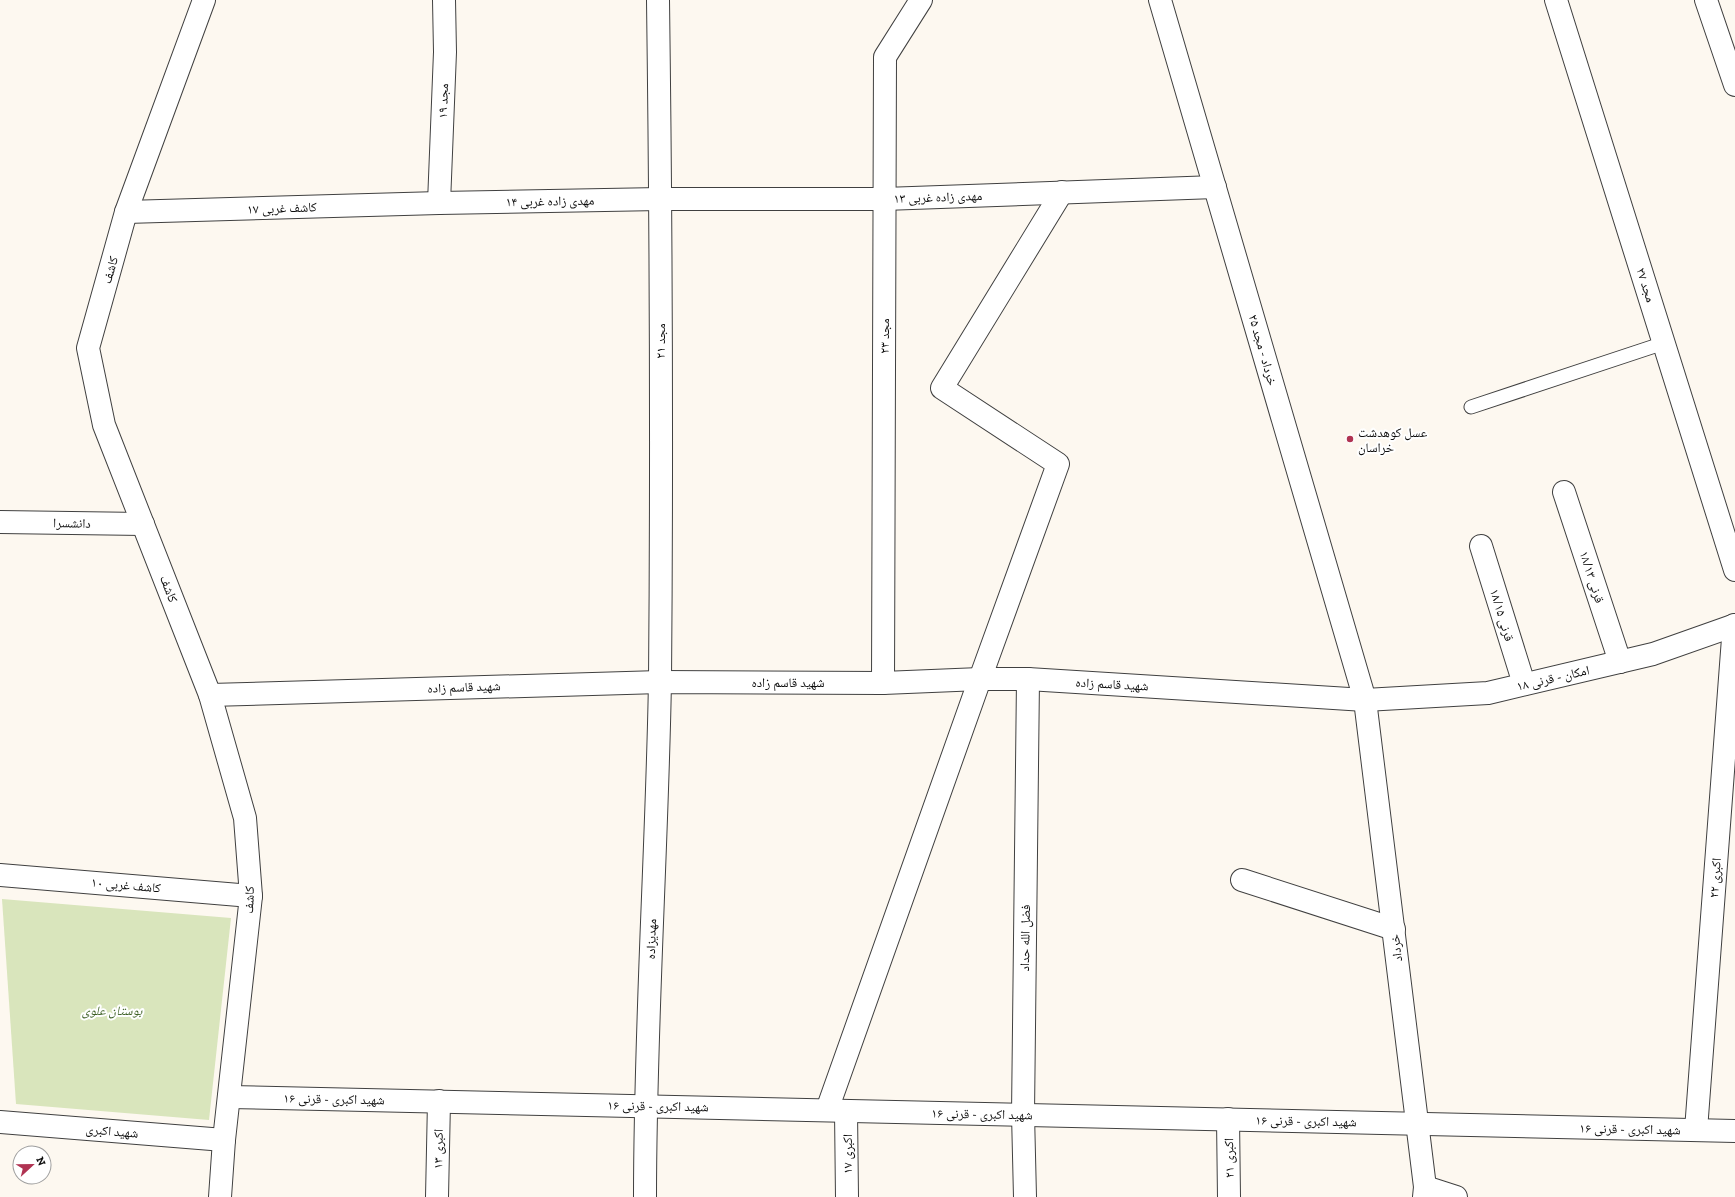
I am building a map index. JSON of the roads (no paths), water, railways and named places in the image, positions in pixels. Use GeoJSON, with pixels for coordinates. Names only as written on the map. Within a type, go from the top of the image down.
{"type":"FeatureCollection","features":[{"type":"Feature","properties":{"kind":"street","name":"کاشف"},"geometry":{"type":"LineString","coordinates":[[204,0],[126,212],[88,348],[104,425],[210,695],[245,818],[251,896],[224,1140],[220,1197]]}},
{"type":"Feature","properties":{"kind":"street","name":"مجد ۱۹"},"geometry":{"type":"LineString","coordinates":[[439,203],[444,52],[444,0]]}},
{"type":"Feature","properties":{"kind":"street","name":"مجد ۲۱"},"geometry":{"type":"LineString","coordinates":[[658,0],[660,199],[660,682]]}},
{"type":"Feature","properties":{"kind":"street","name":"مجد ۲۳"},"geometry":{"type":"LineString","coordinates":[[883,683],[884,199],[886,57],[921,0]]}},
{"type":"Feature","properties":{"kind":"street","name":"خرداد - مجد ۲۵"},"geometry":{"type":"LineString","coordinates":[[1160,0],[1365,700]]}},
{"type":"Feature","properties":{"kind":"street","name":"مجد ۲۷"},"geometry":{"type":"LineString","coordinates":[[1556,0],[1735,570]]}},
{"type":"Feature","properties":{"kind":"street"},"geometry":{"type":"LineString","coordinates":[[1706,0],[1735,85]]}},
{"type":"Feature","properties":{"kind":"street","name":"مهدی زاده غربی ۱۳"},"geometry":{"type":"LineString","coordinates":[[660,199],[884,199],[1215,187]]}},
{"type":"Feature","properties":{"kind":"street"},"geometry":{"type":"LineString","coordinates":[[837,1110],[980,679],[1058,464],[942,388],[1062,192]]}},
{"type":"Feature","properties":{"kind":"street","name":"مهدی زاده غربی ۱۴"},"geometry":{"type":"LineString","coordinates":[[439,203],[660,199]]}},
{"type":"Feature","properties":{"kind":"street","name":"کاشف غربی ۱۷"},"geometry":{"type":"LineString","coordinates":[[126,212],[439,203]]}},
{"type":"Feature","properties":{"kind":"street","name":"قرنی ۱۸/۱۳"},"geometry":{"type":"LineString","coordinates":[[1564,492],[1620,662]]}},
{"type":"Feature","properties":{"kind":"street","name":"دانشسرا"},"geometry":{"type":"LineString","coordinates":[[0,522],[143,524]]}},
{"type":"Feature","properties":{"kind":"street","name":"قرنی ۱۸/۱۵"},"geometry":{"type":"LineString","coordinates":[[1481,546],[1524,684]]}},
{"type":"Feature","properties":{"kind":"street","name":"امکان - قرنی ۱۸"},"geometry":{"type":"LineString","coordinates":[[1365,700],[1488,693],[1653,654],[1734,625]]}},
{"type":"Feature","properties":{"kind":"street","name":"اکبری ۲۲"},"geometry":{"type":"LineString","coordinates":[[1696,1130],[1734,625]]}},
{"type":"Feature","properties":{"kind":"street","name":"شهید قاسم زاده"},"geometry":{"type":"LineString","coordinates":[[210,695],[660,682],[883,683],[980,679],[1028,679],[1365,700]]}},
{"type":"Feature","properties":{"kind":"street","name":"فضل الله حداد"},"geometry":{"type":"LineString","coordinates":[[1025,1197],[1023,1114],[1028,679]]}},
{"type":"Feature","properties":{"kind":"street","name":"مهدیزاده"},"geometry":{"type":"LineString","coordinates":[[645,1197],[645,1106],[660,682]]}},
{"type":"Feature","properties":{"kind":"street","name":"خرداد"},"geometry":{"type":"LineString","coordinates":[[1365,700],[1394,928],[1424,1192]]}},
{"type":"Feature","properties":{"kind":"street","name":"کاشف غربی ۱۰"},"geometry":{"type":"LineString","coordinates":[[0,874],[251,896]]}},
{"type":"Feature","properties":{"kind":"street"},"geometry":{"type":"LineString","coordinates":[[1242,880],[1394,928]]}},
{"type":"Feature","properties":{"kind":"street","name":"شهید اکبری - قرنی ۱۶"},"geometry":{"type":"LineString","coordinates":[[229,1097],[1735,1131]]}},
{"type":"Feature","properties":{"kind":"street","name":"اکبری ۱۳"},"geometry":{"type":"LineString","coordinates":[[437,1197],[439,1101]]}},
{"type":"Feature","properties":{"kind":"street","name":"اکبری ۱۷"},"geometry":{"type":"LineString","coordinates":[[837,1110],[847,1197]]}},
{"type":"Feature","properties":{"kind":"street","name":"اکبری ۲۱"},"geometry":{"type":"LineString","coordinates":[[1228,1119],[1229,1197]]}},
{"type":"Feature","properties":{"kind":"street","name":"شهید اکبری"},"geometry":{"type":"LineString","coordinates":[[0,1122],[224,1140]]}},
{"type":"Feature","properties":{"kind":"street"},"geometry":{"type":"LineString","coordinates":[[1424,1192],[1456,1197]]}},
{"type":"Feature","properties":{"kind":"lane"},"geometry":{"type":"LineString","coordinates":[[1471,407],[1664,343]]}},
{"type":"Feature","properties":{"kind":"place","name":"عسل كوهدشت خراسان"},"geometry":{"type":"Point","coordinates":[1350,439]}},
{"type":"Feature","properties":{"kind":"park label","name":"بوستان علوی"},"geometry":{"type":"Point","coordinates":[112,1010]}}]}
